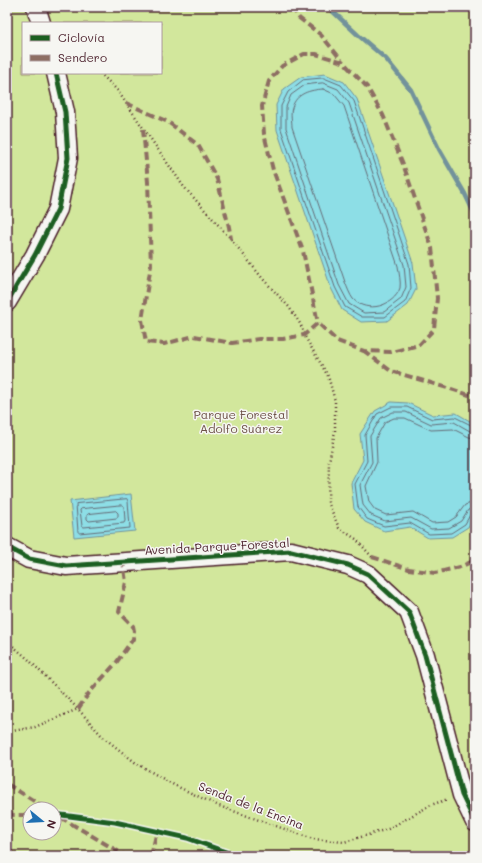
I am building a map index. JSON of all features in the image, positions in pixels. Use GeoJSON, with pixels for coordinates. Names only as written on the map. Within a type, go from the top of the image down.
{"type":"FeatureCollection","features":[{"type":"Feature","properties":{"kind":"street"},"geometry":{"type":"LineString","coordinates":[[36,7],[41,22]]}},
{"type":"Feature","properties":{"kind":"street"},"geometry":{"type":"LineString","coordinates":[[7,302],[36,255],[58,209],[68,158],[65,112],[56,74]]}},
{"type":"Feature","properties":{"kind":"street","name":"Avenida Parque Forestal"},"geometry":{"type":"LineString","coordinates":[[7,548],[29,559],[66,566],[291,550],[348,565],[368,574],[409,612],[425,655],[462,795],[475,822]]}},
{"type":"Feature","properties":{"kind":"path"},"geometry":{"type":"LineString","coordinates":[[101,74],[117,90],[184,186],[263,279],[289,307],[301,325],[304,335],[328,376],[335,401],[335,431],[329,462],[328,502],[340,528],[356,539],[372,557],[368,574]]}},
{"type":"Feature","properties":{"kind":"path"},"geometry":{"type":"LineString","coordinates":[[7,732],[35,726],[78,709]]}},
{"type":"Feature","properties":{"kind":"green space","name":"Parque Forestal Adolfo Suárez"},"geometry":{"type":"Polygon","coordinates":[[[7,7],[475,7],[475,856],[7,856],[7,7]]]}},
{"type":"Feature","properties":{"kind":"water"},"geometry":{"type":"Polygon","coordinates":[[[325,74],[344,82],[357,99],[413,263],[416,289],[408,305],[387,321],[361,322],[342,310],[331,288],[277,130],[276,105],[284,89],[301,77],[325,74]]]}},
{"type":"Feature","properties":{"kind":"water"},"geometry":{"type":"Polygon","coordinates":[[[391,402],[408,403],[433,415],[456,413],[475,424],[475,514],[468,527],[452,537],[428,538],[410,527],[384,531],[365,522],[354,509],[351,483],[363,460],[360,434],[375,411],[391,402]]]}},
{"type":"Feature","properties":{"kind":"water"},"geometry":{"type":"Polygon","coordinates":[[[131,494],[135,531],[74,537],[70,501],[131,494]]]}},
{"type":"Feature","properties":{"kind":"waterway"},"geometry":{"type":"LineString","coordinates":[[328,7],[386,59],[411,90],[439,149],[465,194],[475,215]]}},
{"type":"Feature","properties":{"kind":"marked path"},"geometry":{"type":"LineString","coordinates":[[292,7],[299,18],[321,35],[343,62]]}},
{"type":"Feature","properties":{"kind":"marked path"},"geometry":{"type":"LineString","coordinates":[[143,129],[148,182],[151,265],[142,320],[146,342],[164,344],[194,336],[232,343],[259,339],[283,339],[304,335],[318,323],[337,341],[364,351],[391,352],[419,345],[434,329],[437,298],[432,248],[403,164],[383,115],[367,87],[343,62],[316,54],[304,54],[282,66],[269,81],[262,106],[264,134],[273,170],[303,251],[318,323]]}},
{"type":"Feature","properties":{"kind":"marked path"},"geometry":{"type":"LineString","coordinates":[[126,103],[168,122],[198,145],[217,179],[231,239]]}},
{"type":"Feature","properties":{"kind":"marked path"},"geometry":{"type":"LineString","coordinates":[[364,351],[391,371],[475,397]]}},
{"type":"Feature","properties":{"kind":"marked path"},"geometry":{"type":"LineString","coordinates":[[372,557],[409,569],[435,573],[460,567],[475,559]]}},
{"type":"Feature","properties":{"kind":"marked path"},"geometry":{"type":"LineString","coordinates":[[78,709],[89,693],[116,663],[133,639],[133,626],[119,612],[126,582],[123,562]]}},
{"type":"Feature","properties":{"kind":"marked path"},"geometry":{"type":"LineString","coordinates":[[7,784],[34,801]]}},
{"type":"Feature","properties":{"kind":"marked path"},"geometry":{"type":"LineString","coordinates":[[7,813],[22,815]]}},
{"type":"Feature","properties":{"kind":"marked path"},"geometry":{"type":"LineString","coordinates":[[62,818],[126,856]]}},
{"type":"Feature","properties":{"kind":"marked path"},"geometry":{"type":"LineString","coordinates":[[151,856],[157,831]]}},
{"type":"Feature","properties":{"kind":"cycle path"},"geometry":{"type":"LineString","coordinates":[[7,302],[35,255],[58,209],[68,158],[65,112],[56,74]]}},
{"type":"Feature","properties":{"kind":"cycle path"},"geometry":{"type":"LineString","coordinates":[[7,547],[29,559],[66,566],[291,551],[348,565],[368,574],[409,612],[425,655],[462,795],[475,822]]}},
{"type":"Feature","properties":{"kind":"cycle path"},"geometry":{"type":"LineString","coordinates":[[62,815],[115,822],[187,838],[237,856]]}}]}
